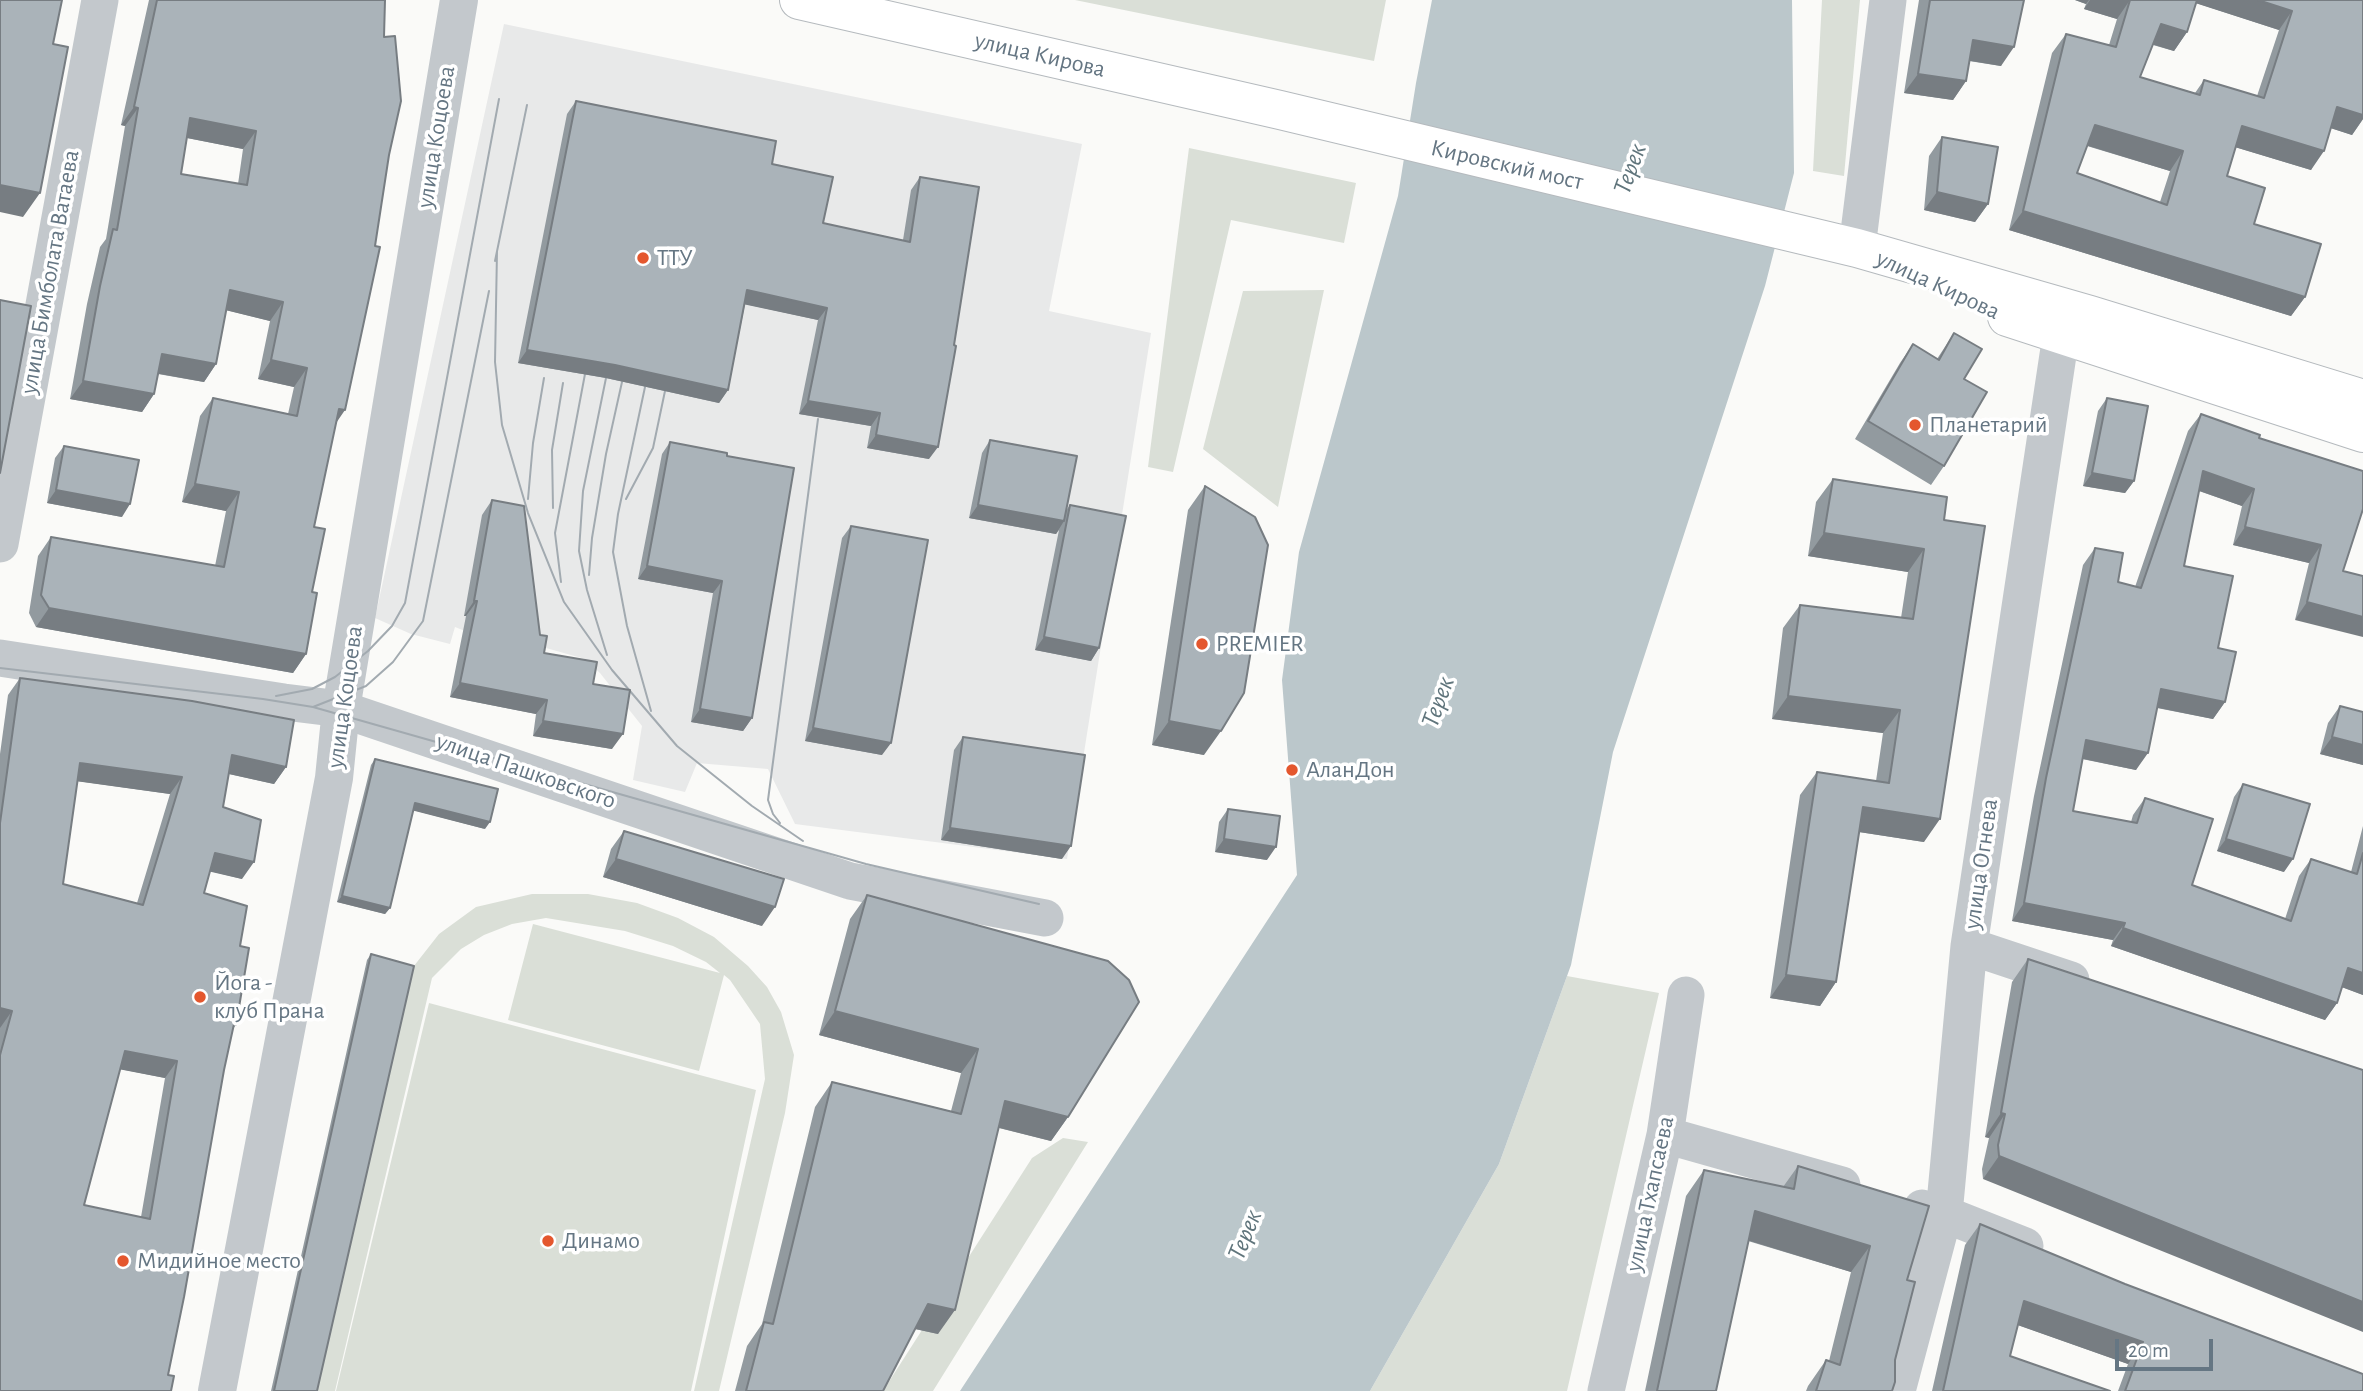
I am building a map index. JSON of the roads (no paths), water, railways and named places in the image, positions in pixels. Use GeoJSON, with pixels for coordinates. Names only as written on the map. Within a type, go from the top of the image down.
{"type":"FeatureCollection","features":[{"type":"Feature","properties":{"kind":"main road","name":"улица Кирова"},"geometry":{"type":"LineString","coordinates":[[799,0],[1280,110]]}},
{"type":"Feature","properties":{"kind":"main road","name":"Кировский мост"},"geometry":{"type":"LineString","coordinates":[[1280,110],[1846,245]]}},
{"type":"Feature","properties":{"kind":"main road","name":"улица Кирова"},"geometry":{"type":"LineString","coordinates":[[1846,245],[1968,304],[2363,433]]}},
{"type":"Feature","properties":{"kind":"main road","name":"улица Кирова"},"geometry":{"type":"LineString","coordinates":[[1846,245],[2104,319],[2363,399]]}},
{"type":"Feature","properties":{"kind":"street","name":"улица Бимболата Ватаева"},"geometry":{"type":"LineString","coordinates":[[0,544],[100,0]]}},
{"type":"Feature","properties":{"kind":"street","name":"улица Коцоева"},"geometry":{"type":"LineString","coordinates":[[217,1391],[334,778],[341,709],[459,0]]}},
{"type":"Feature","properties":{"kind":"street"},"geometry":{"type":"LineString","coordinates":[[1846,245],[1888,0]]}},
{"type":"Feature","properties":{"kind":"street","name":"улица Огнева"},"geometry":{"type":"LineString","coordinates":[[1897,1391],[1944,1214],[1969,946],[2061,335]]}},
{"type":"Feature","properties":{"kind":"street","name":"улица Пашковского"},"geometry":{"type":"LineString","coordinates":[[0,658],[341,709],[850,881],[1045,918]]}},
{"type":"Feature","properties":{"kind":"street"},"geometry":{"type":"LineString","coordinates":[[1969,946],[2100,990]]}},
{"type":"Feature","properties":{"kind":"street","name":"улица Тхапсаева"},"geometry":{"type":"LineString","coordinates":[[1606,1391],[1665,1135],[1686,995]]}},
{"type":"Feature","properties":{"kind":"street"},"geometry":{"type":"LineString","coordinates":[[1665,1135],[1944,1214],[2058,1259]]}},
{"type":"Feature","properties":{"kind":"water","name":"Терек"},"geometry":{"type":"Polygon","coordinates":[[[1432,0],[1792,0],[1794,173],[1765,286],[1613,752],[1571,965],[1499,1164],[1370,1391],[960,1391],[1297,875],[1282,680],[1299,552],[1398,196],[1432,0]]]}},
{"type":"Feature","properties":{"kind":"tram line"},"geometry":{"type":"LineString","coordinates":[[276,696],[312,689],[335,677],[368,651],[392,626],[405,603],[499,99]]}},
{"type":"Feature","properties":{"kind":"tram line"},"geometry":{"type":"LineString","coordinates":[[495,261],[527,105]]}},
{"type":"Feature","properties":{"kind":"tram line"},"geometry":{"type":"LineString","coordinates":[[497,251],[495,362],[502,425],[528,513],[564,602],[612,670],[677,746],[752,806],[803,841]]}},
{"type":"Feature","properties":{"kind":"tram line"},"geometry":{"type":"LineString","coordinates":[[313,707],[366,686],[393,662],[423,621],[489,291]]}},
{"type":"Feature","properties":{"kind":"tram line"},"geometry":{"type":"LineString","coordinates":[[561,582],[555,533],[585,374]]}},
{"type":"Feature","properties":{"kind":"tram line"},"geometry":{"type":"LineString","coordinates":[[528,499],[533,443],[544,378]]}},
{"type":"Feature","properties":{"kind":"tram line"},"geometry":{"type":"LineString","coordinates":[[606,378],[583,491],[579,551],[587,590],[607,655]]}},
{"type":"Feature","properties":{"kind":"tram line"},"geometry":{"type":"LineString","coordinates":[[589,575],[592,538],[606,454],[622,382]]}},
{"type":"Feature","properties":{"kind":"tram line"},"geometry":{"type":"LineString","coordinates":[[553,508],[552,450],[563,383]]}},
{"type":"Feature","properties":{"kind":"tram line"},"geometry":{"type":"LineString","coordinates":[[645,387],[618,514],[613,552],[627,626],[651,711]]}},
{"type":"Feature","properties":{"kind":"tram line"},"geometry":{"type":"LineString","coordinates":[[626,499],[653,448],[665,391]]}},
{"type":"Feature","properties":{"kind":"tram line"},"geometry":{"type":"LineString","coordinates":[[780,823],[768,800],[818,419]]}},
{"type":"Feature","properties":{"kind":"tram line"},"geometry":{"type":"LineString","coordinates":[[0,668],[313,707],[866,864],[1039,904]]}},
{"type":"Feature","properties":{"kind":"place","name":"ТТУ"},"geometry":{"type":"Point","coordinates":[643,258]}},
{"type":"Feature","properties":{"kind":"place","name":"Планетарий"},"geometry":{"type":"Point","coordinates":[1915,425]}},
{"type":"Feature","properties":{"kind":"place","name":"PREMIER"},"geometry":{"type":"Point","coordinates":[1202,644]}},
{"type":"Feature","properties":{"kind":"place","name":"АланДон"},"geometry":{"type":"Point","coordinates":[1292,770]}},
{"type":"Feature","properties":{"kind":"place","name":"Йога - клуб Прана"},"geometry":{"type":"Point","coordinates":[200,997]}},
{"type":"Feature","properties":{"kind":"place","name":"Динамо"},"geometry":{"type":"Point","coordinates":[548,1241]}},
{"type":"Feature","properties":{"kind":"place","name":"Мидийное место"},"geometry":{"type":"Point","coordinates":[123,1261]}}]}
